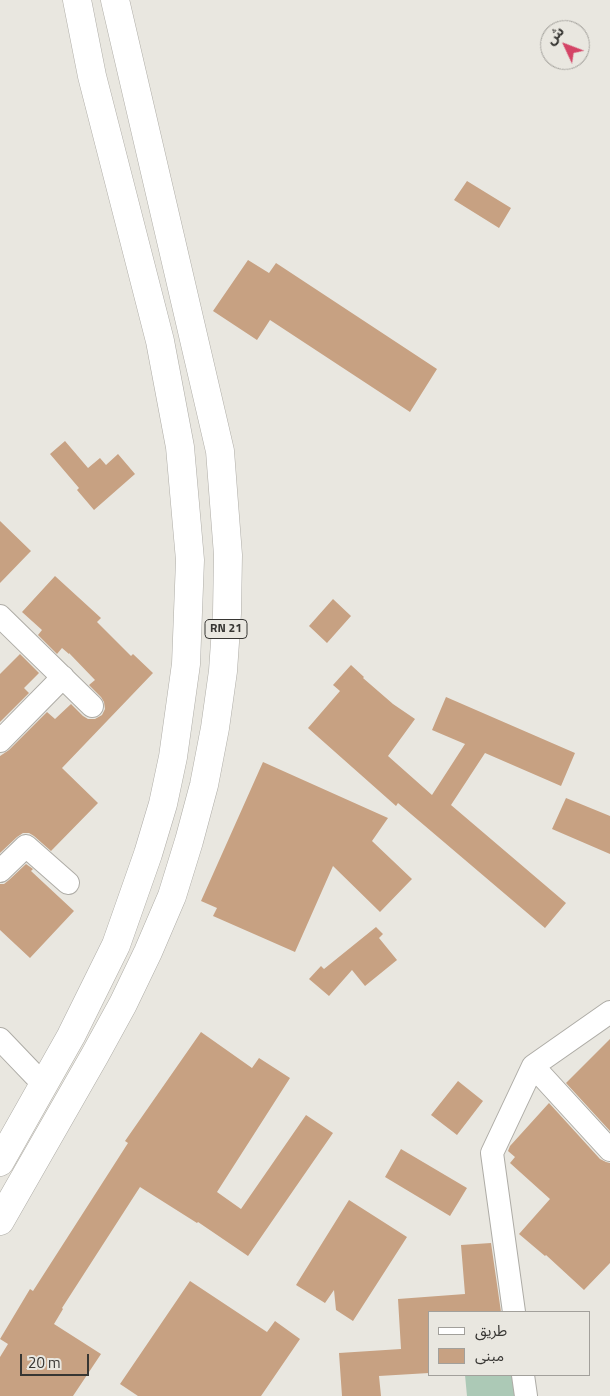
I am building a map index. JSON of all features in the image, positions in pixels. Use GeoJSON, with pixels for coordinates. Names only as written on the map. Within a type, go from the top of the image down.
{"type":"FeatureCollection","features":[{"type":"Feature","properties":{"kind":"main road","name":"RN 21"},"geometry":{"type":"LineString","coordinates":[[0,1162],[75,1029],[116,945],[148,854],[163,804],[173,757],[186,664],[190,560],[180,447],[160,341],[92,76],[77,0]]}},
{"type":"Feature","properties":{"kind":"main road","name":"RN 21"},"geometry":{"type":"LineString","coordinates":[[0,1221],[118,1012],[148,952],[172,896],[190,841],[204,785],[216,728],[223,670],[227,613],[228,555],[220,451],[115,0]]}},
{"type":"Feature","properties":{"kind":"street"},"geometry":{"type":"LineString","coordinates":[[0,616],[92,706]]}},
{"type":"Feature","properties":{"kind":"street"},"geometry":{"type":"LineString","coordinates":[[0,741],[63,677]]}},
{"type":"Feature","properties":{"kind":"street"},"geometry":{"type":"LineString","coordinates":[[0,871],[26,846],[68,883]]}},
{"type":"Feature","properties":{"kind":"street"},"geometry":{"type":"LineString","coordinates":[[514,1311],[492,1153],[533,1066],[610,1012]]}},
{"type":"Feature","properties":{"kind":"street"},"geometry":{"type":"LineString","coordinates":[[0,1039],[43,1084]]}},
{"type":"Feature","properties":{"kind":"street"},"geometry":{"type":"LineString","coordinates":[[533,1066],[610,1150]]}},
{"type":"Feature","properties":{"kind":"street"},"geometry":{"type":"LineString","coordinates":[[523,1376],[526,1396]]}},
{"type":"Feature","properties":{"kind":"green space"},"geometry":{"type":"Polygon","coordinates":[[[465,1376],[515,1376],[516,1396],[467,1396],[465,1376]]]}},
{"type":"Feature","properties":{"kind":"building"},"geometry":{"type":"Polygon","coordinates":[[[467,181],[511,208],[499,228],[454,200],[467,181]]]}},
{"type":"Feature","properties":{"kind":"building"},"geometry":{"type":"Polygon","coordinates":[[[248,260],[269,273],[276,263],[437,369],[410,412],[270,320],[257,340],[213,311],[248,260]]]}},
{"type":"Feature","properties":{"kind":"building"},"geometry":{"type":"Polygon","coordinates":[[[65,441],[88,468],[100,458],[106,465],[118,454],[135,474],[94,510],[77,490],[79,488],[50,454],[65,441]]]}},
{"type":"Feature","properties":{"kind":"building"},"geometry":{"type":"Polygon","coordinates":[[[0,521],[31,551],[0,583],[0,521]]]}},
{"type":"Feature","properties":{"kind":"building"},"geometry":{"type":"Polygon","coordinates":[[[55,576],[101,618],[97,622],[131,656],[133,654],[153,673],[62,768],[98,803],[51,851],[34,836],[29,833],[23,833],[0,853],[0,756],[9,750],[47,712],[55,719],[71,704],[83,716],[88,719],[95,719],[102,715],[105,709],[101,697],[89,685],[95,680],[62,648],[57,654],[38,635],[42,630],[22,612],[55,576]]]}},
{"type":"Feature","properties":{"kind":"building"},"geometry":{"type":"Polygon","coordinates":[[[333,599],[351,616],[327,643],[309,626],[333,599]]]}},
{"type":"Feature","properties":{"kind":"building"},"geometry":{"type":"Polygon","coordinates":[[[20,654],[39,673],[24,688],[29,693],[0,722],[0,674],[20,654]]]}},
{"type":"Feature","properties":{"kind":"building"},"geometry":{"type":"Polygon","coordinates":[[[351,665],[393,704],[415,719],[388,756],[432,795],[465,744],[432,730],[446,697],[575,753],[561,786],[485,753],[451,805],[566,903],[545,928],[398,803],[396,806],[308,728],[340,691],[333,685],[351,665]]]}},
{"type":"Feature","properties":{"kind":"building"},"geometry":{"type":"Polygon","coordinates":[[[263,762],[388,818],[372,841],[412,879],[380,912],[333,866],[295,952],[213,916],[217,908],[201,901],[263,762]]]}},
{"type":"Feature","properties":{"kind":"building"},"geometry":{"type":"Polygon","coordinates":[[[566,798],[610,816],[610,854],[552,829],[566,798]]]}},
{"type":"Feature","properties":{"kind":"building"},"geometry":{"type":"Polygon","coordinates":[[[26,864],[33,869],[31,871],[74,911],[30,958],[0,930],[0,884],[4,884],[26,864]]]}},
{"type":"Feature","properties":{"kind":"building"},"geometry":{"type":"Polygon","coordinates":[[[376,927],[383,934],[379,938],[397,960],[365,986],[352,970],[329,996],[309,979],[321,966],[324,969],[376,927]]]}},
{"type":"Feature","properties":{"kind":"building"},"geometry":{"type":"Polygon","coordinates":[[[201,1032],[252,1068],[259,1058],[290,1078],[217,1192],[241,1209],[306,1115],[333,1133],[248,1256],[198,1222],[140,1187],[62,1308],[54,1324],[101,1354],[73,1396],[0,1396],[0,1357],[8,1344],[0,1339],[30,1289],[33,1291],[128,1143],[125,1141],[201,1032]]]}},
{"type":"Feature","properties":{"kind":"building"},"geometry":{"type":"Polygon","coordinates":[[[610,1039],[610,1131],[566,1083],[610,1039]]]}},
{"type":"Feature","properties":{"kind":"building"},"geometry":{"type":"Polygon","coordinates":[[[458,1081],[483,1101],[457,1135],[431,1115],[458,1081]]]}},
{"type":"Feature","properties":{"kind":"building"},"geometry":{"type":"Polygon","coordinates":[[[549,1103],[600,1159],[610,1163],[610,1263],[584,1290],[546,1255],[519,1234],[550,1199],[510,1163],[515,1157],[508,1151],[510,1146],[549,1103]]]}},
{"type":"Feature","properties":{"kind":"building"},"geometry":{"type":"Polygon","coordinates":[[[401,1149],[467,1188],[450,1216],[385,1177],[401,1149]]]}},
{"type":"Feature","properties":{"kind":"building"},"geometry":{"type":"Polygon","coordinates":[[[349,1200],[407,1237],[353,1321],[336,1310],[334,1290],[325,1303],[296,1285],[349,1200]]]}},
{"type":"Feature","properties":{"kind":"building"},"geometry":{"type":"Polygon","coordinates":[[[491,1243],[501,1311],[428,1311],[428,1373],[379,1376],[381,1396],[342,1396],[339,1353],[401,1349],[398,1299],[465,1294],[461,1245],[491,1243]]]}},
{"type":"Feature","properties":{"kind":"building"},"geometry":{"type":"Polygon","coordinates":[[[190,1281],[267,1332],[275,1321],[300,1339],[261,1396],[138,1396],[120,1384],[190,1281]]]}}]}
